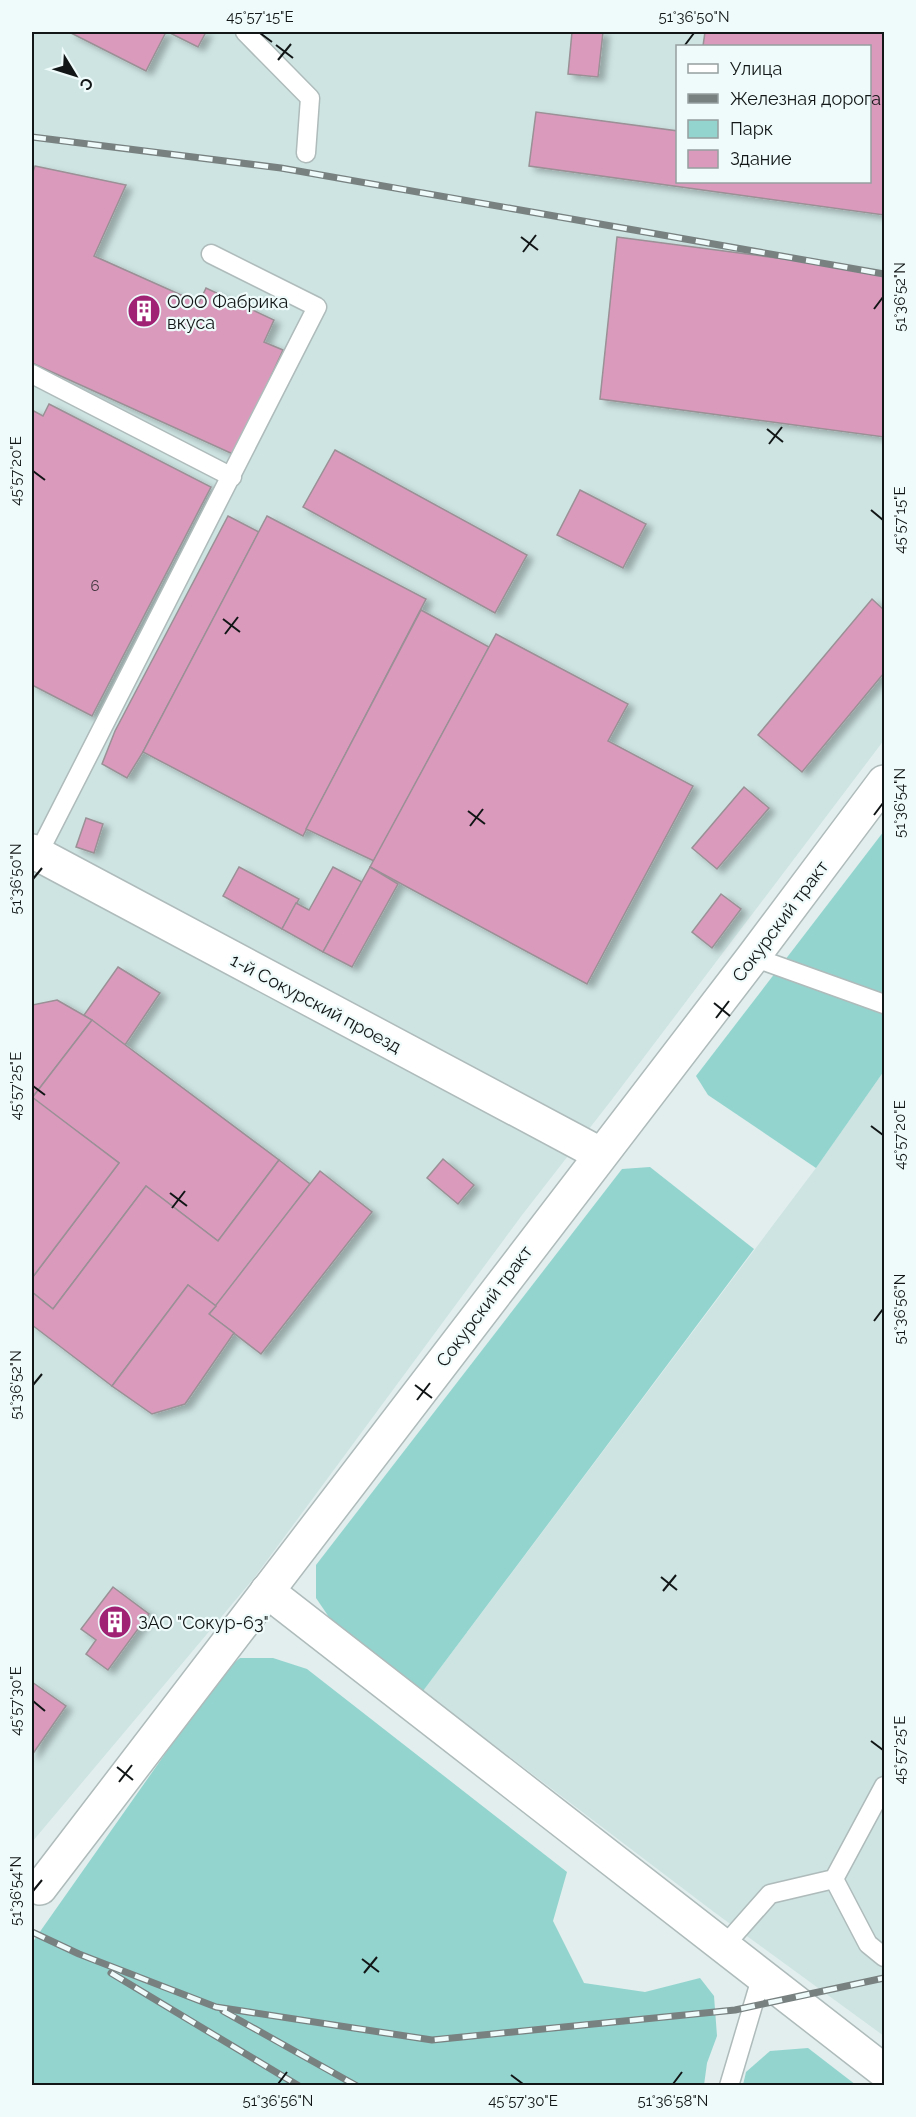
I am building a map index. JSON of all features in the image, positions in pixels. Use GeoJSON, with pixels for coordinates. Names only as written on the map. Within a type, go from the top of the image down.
{"type":"FeatureCollection","features":[{"type":"Feature","properties":{"kind":"street","name":"Сокурский тракт"},"geometry":{"type":"LineString","coordinates":[[36,1885],[267,1591],[885,782]]}},
{"type":"Feature","properties":{"kind":"street","name":"1-й Сокурский проезд"},"geometry":{"type":"LineString","coordinates":[[35,853],[600,1154]]}},
{"type":"Feature","properties":{"kind":"street"},"geometry":{"type":"LineString","coordinates":[[267,1591],[885,2071]]}},
{"type":"Feature","properties":{"kind":"lane"},"geometry":{"type":"LineString","coordinates":[[245,32],[310,98],[306,153]]}},
{"type":"Feature","properties":{"kind":"lane"},"geometry":{"type":"LineString","coordinates":[[35,853],[232,477],[317,307],[211,254]]}},
{"type":"Feature","properties":{"kind":"lane"},"geometry":{"type":"LineString","coordinates":[[32,374],[232,477]]}},
{"type":"Feature","properties":{"kind":"lane"},"geometry":{"type":"LineString","coordinates":[[753,957],[885,1004]]}},
{"type":"Feature","properties":{"kind":"lane"},"geometry":{"type":"LineString","coordinates":[[724,1946],[770,1894],[834,1879],[885,1786]]}},
{"type":"Feature","properties":{"kind":"lane"},"geometry":{"type":"LineString","coordinates":[[834,1879],[868,1944],[885,1957]]}},
{"type":"Feature","properties":{"kind":"lane"},"geometry":{"type":"LineString","coordinates":[[729,2085],[762,1975]]}},
{"type":"Feature","properties":{"kind":"shaded area"},"geometry":{"type":"Polygon","coordinates":[[[32,32],[884,32],[884,740],[522,1215],[254,1578],[32,1842],[32,32]]]}},
{"type":"Feature","properties":{"kind":"shaded area"},"geometry":{"type":"Polygon","coordinates":[[[884,1071],[884,2036],[714,1912],[423,1691],[816,1168],[884,1071]]]}},
{"type":"Feature","properties":{"kind":"green space"},"geometry":{"type":"Polygon","coordinates":[[[884,831],[884,1071],[816,1168],[708,1095],[696,1076],[884,831]]]}},
{"type":"Feature","properties":{"kind":"green space"},"geometry":{"type":"Polygon","coordinates":[[[650,1167],[754,1249],[423,1691],[333,1623],[316,1598],[316,1565],[622,1169],[650,1167]]]}},
{"type":"Feature","properties":{"kind":"green space"},"geometry":{"type":"Polygon","coordinates":[[[240,1658],[273,1658],[307,1669],[567,1872],[553,1921],[584,1983],[645,1992],[700,1978],[714,1996],[717,2036],[707,2063],[704,2085],[32,2086],[32,1943],[222,1673],[240,1658]]]}},
{"type":"Feature","properties":{"kind":"green space"},"geometry":{"type":"Polygon","coordinates":[[[808,2048],[856,2085],[743,2085],[746,2072],[770,2051],[808,2048]]]}},
{"type":"Feature","properties":{"kind":"building"},"geometry":{"type":"Polygon","coordinates":[[[69,32],[166,32],[146,71],[69,32]]]}},
{"type":"Feature","properties":{"kind":"building"},"geometry":{"type":"Polygon","coordinates":[[[168,32],[206,32],[198,47],[168,32]]]}},
{"type":"Feature","properties":{"kind":"building"},"geometry":{"type":"Polygon","coordinates":[[[572,32],[603,32],[598,77],[568,74],[572,32]]]}},
{"type":"Feature","properties":{"kind":"building"},"geometry":{"type":"Polygon","coordinates":[[[705,32],[884,32],[884,215],[529,166],[536,112],[676,131],[676,183],[871,183],[871,45],[703,45],[705,32]]]}},
{"type":"Feature","properties":{"kind":"building","name":"ООО Фабрика вкуса"},"geometry":{"type":"Polygon","coordinates":[[[35,166],[126,185],[94,256],[199,303],[206,288],[274,320],[264,342],[283,350],[235,455],[32,363],[32,174],[35,166]]]}},
{"type":"Feature","properties":{"kind":"building"},"geometry":{"type":"Polygon","coordinates":[[[617,237],[884,272],[884,437],[600,399],[617,237]]]}},
{"type":"Feature","properties":{"kind":"building"},"geometry":{"type":"Polygon","coordinates":[[[49,404],[211,487],[92,716],[32,685],[32,410],[43,416],[49,404]]]}},
{"type":"Feature","properties":{"kind":"building"},"geometry":{"type":"Polygon","coordinates":[[[335,450],[527,555],[495,613],[303,507],[335,450]]]}},
{"type":"Feature","properties":{"kind":"building"},"geometry":{"type":"Polygon","coordinates":[[[580,490],[646,524],[623,568],[557,535],[580,490]]]}},
{"type":"Feature","properties":{"kind":"building"},"geometry":{"type":"Polygon","coordinates":[[[228,516],[259,532],[143,752],[127,778],[102,764],[115,731],[228,516]]]}},
{"type":"Feature","properties":{"kind":"building"},"geometry":{"type":"Polygon","coordinates":[[[267,516],[426,599],[303,836],[143,752],[267,516]]]}},
{"type":"Feature","properties":{"kind":"building"},"geometry":{"type":"Polygon","coordinates":[[[872,599],[884,610],[884,673],[802,772],[758,735],[872,599]]]}},
{"type":"Feature","properties":{"kind":"building"},"geometry":{"type":"Polygon","coordinates":[[[421,610],[489,647],[374,861],[306,829],[421,610]]]}},
{"type":"Feature","properties":{"kind":"building"},"geometry":{"type":"Polygon","coordinates":[[[496,634],[628,704],[608,741],[693,786],[587,984],[370,867],[496,634]]]}},
{"type":"Feature","properties":{"kind":"building"},"geometry":{"type":"Polygon","coordinates":[[[744,787],[769,808],[717,869],[692,848],[744,787]]]}},
{"type":"Feature","properties":{"kind":"building"},"geometry":{"type":"Polygon","coordinates":[[[86,818],[103,824],[94,853],[76,847],[86,818]]]}},
{"type":"Feature","properties":{"kind":"building"},"geometry":{"type":"Polygon","coordinates":[[[239,867],[299,899],[282,929],[223,896],[239,867]]]}},
{"type":"Feature","properties":{"kind":"building"},"geometry":{"type":"Polygon","coordinates":[[[333,867],[362,882],[323,952],[282,929],[296,903],[309,910],[333,867]]]}},
{"type":"Feature","properties":{"kind":"building"},"geometry":{"type":"Polygon","coordinates":[[[370,867],[398,884],[352,967],[323,952],[370,867]]]}},
{"type":"Feature","properties":{"kind":"building"},"geometry":{"type":"Polygon","coordinates":[[[721,894],[741,909],[712,948],[692,932],[721,894]]]}},
{"type":"Feature","properties":{"kind":"building"},"geometry":{"type":"Polygon","coordinates":[[[118,967],[160,993],[125,1045],[84,1015],[118,967]]]}},
{"type":"Feature","properties":{"kind":"building"},"geometry":{"type":"Polygon","coordinates":[[[57,1000],[92,1020],[32,1098],[32,1005],[57,1000]]]}},
{"type":"Feature","properties":{"kind":"building"},"geometry":{"type":"Polygon","coordinates":[[[92,1020],[279,1160],[218,1241],[146,1186],[53,1309],[32,1292],[32,1278],[119,1163],[32,1098],[92,1020]]]}},
{"type":"Feature","properties":{"kind":"building"},"geometry":{"type":"Polygon","coordinates":[[[32,1097],[119,1163],[32,1278],[32,1097]]]}},
{"type":"Feature","properties":{"kind":"building"},"geometry":{"type":"Polygon","coordinates":[[[443,1159],[474,1185],[458,1204],[427,1178],[443,1159]]]}},
{"type":"Feature","properties":{"kind":"building"},"geometry":{"type":"Polygon","coordinates":[[[279,1160],[310,1184],[216,1306],[188,1285],[112,1386],[32,1325],[32,1292],[53,1309],[146,1186],[218,1241],[279,1160]]]}},
{"type":"Feature","properties":{"kind":"building"},"geometry":{"type":"Polygon","coordinates":[[[320,1171],[372,1212],[261,1354],[209,1314],[320,1171]]]}},
{"type":"Feature","properties":{"kind":"building"},"geometry":{"type":"Polygon","coordinates":[[[188,1285],[216,1306],[209,1314],[234,1333],[185,1404],[152,1414],[112,1386],[188,1285]]]}},
{"type":"Feature","properties":{"kind":"building","name":"ЗАО \"Сокур-63\""},"geometry":{"type":"Polygon","coordinates":[[[113,1587],[149,1614],[108,1670],[86,1654],[96,1640],[81,1629],[113,1587]]]}},
{"type":"Feature","properties":{"kind":"building"},"geometry":{"type":"Polygon","coordinates":[[[32,1682],[66,1706],[32,1755],[32,1682]]]}},
{"type":"Feature","properties":{"kind":"railway"},"geometry":{"type":"LineString","coordinates":[[32,137],[281,168],[884,274]]}},
{"type":"Feature","properties":{"kind":"railway"},"geometry":{"type":"LineString","coordinates":[[32,1932],[79,1954],[216,2007],[432,2040],[735,2010],[884,1978]]}},
{"type":"Feature","properties":{"kind":"railway"},"geometry":{"type":"LineString","coordinates":[[111,1973],[299,2086]]}},
{"type":"Feature","properties":{"kind":"railway"},"geometry":{"type":"LineString","coordinates":[[223,2011],[357,2086]]}},
{"type":"Feature","properties":{"kind":"place","name":"ООО Фабрика вкуса"},"geometry":{"type":"Point","coordinates":[144,311]}},
{"type":"Feature","properties":{"kind":"place","name":"ЗАО \"Сокур-63\""},"geometry":{"type":"Point","coordinates":[115,1622]}}]}
